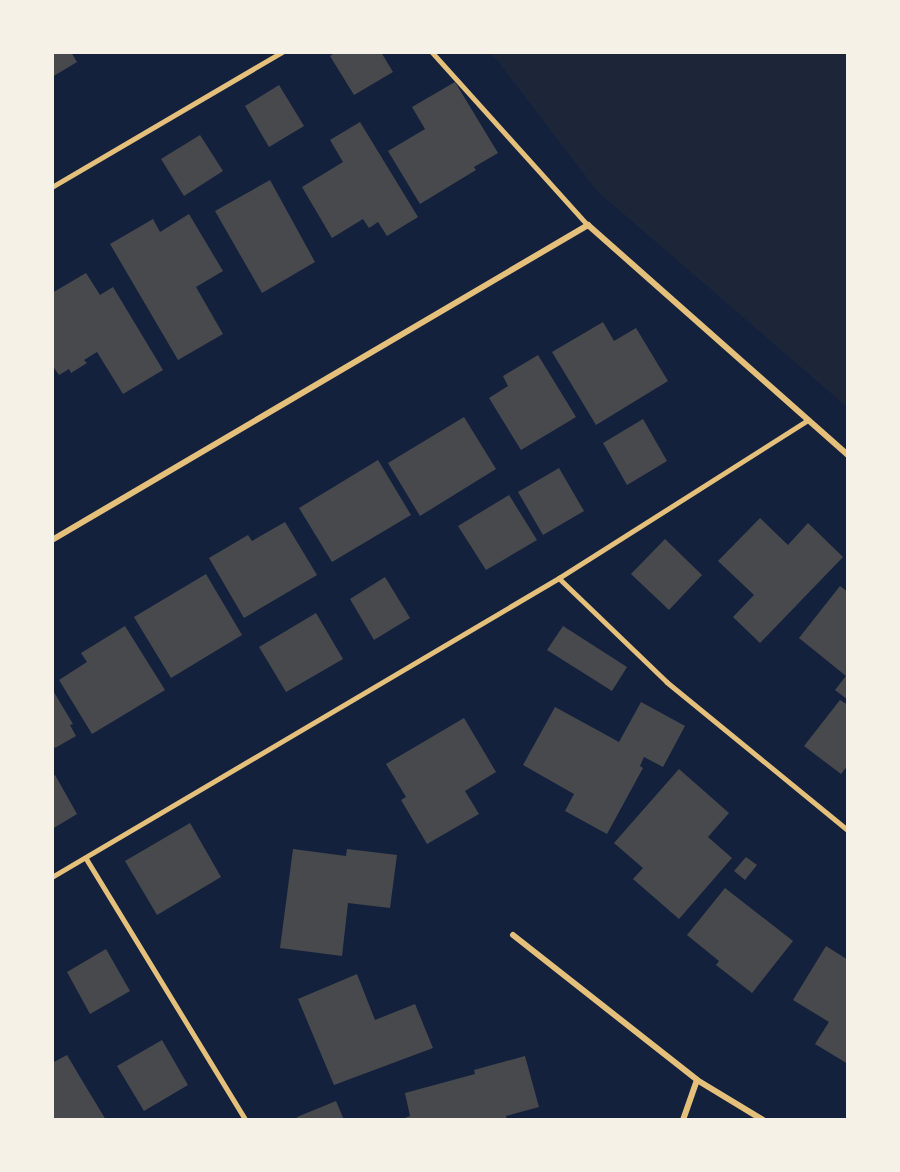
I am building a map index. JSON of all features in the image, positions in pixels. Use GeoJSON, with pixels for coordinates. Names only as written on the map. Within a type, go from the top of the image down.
{"type":"FeatureCollection","features":[{"type":"Feature","properties":{"kind":"street"},"geometry":{"type":"LineString","coordinates":[[52,540],[588,225],[848,455]]}},
{"type":"Feature","properties":{"kind":"street"},"geometry":{"type":"LineString","coordinates":[[513,935],[697,1080],[763,1119]]}},
{"type":"Feature","properties":{"kind":"street"},"geometry":{"type":"LineString","coordinates":[[683,1119],[697,1080]]}},
{"type":"Feature","properties":{"kind":"lane"},"geometry":{"type":"LineString","coordinates":[[52,187],[282,52]]}},
{"type":"Feature","properties":{"kind":"lane"},"geometry":{"type":"LineString","coordinates":[[432,52],[588,225]]}},
{"type":"Feature","properties":{"kind":"lane"},"geometry":{"type":"LineString","coordinates":[[52,877],[559,578],[808,420]]}},
{"type":"Feature","properties":{"kind":"lane"},"geometry":{"type":"LineString","coordinates":[[559,578],[667,682],[848,830]]}},
{"type":"Feature","properties":{"kind":"lane"},"geometry":{"type":"LineString","coordinates":[[86,858],[246,1119]]}},
{"type":"Feature","properties":{"kind":"shaded area"},"geometry":{"type":"Polygon","coordinates":[[[488,53],[847,53],[847,407],[597,191],[497,60],[488,53]]]}},
{"type":"Feature","properties":{"kind":"building"},"geometry":{"type":"Polygon","coordinates":[[[52,52],[71,52],[77,62],[52,77],[52,52]]]}},
{"type":"Feature","properties":{"kind":"building"},"geometry":{"type":"Polygon","coordinates":[[[336,52],[381,52],[393,72],[354,95],[330,56],[336,52]]]}},
{"type":"Feature","properties":{"kind":"building"},"geometry":{"type":"Polygon","coordinates":[[[455,82],[498,153],[474,167],[476,170],[420,204],[388,151],[425,129],[412,107],[455,82]]]}},
{"type":"Feature","properties":{"kind":"building"},"geometry":{"type":"Polygon","coordinates":[[[279,85],[304,126],[269,147],[245,106],[279,85]]]}},
{"type":"Feature","properties":{"kind":"building"},"geometry":{"type":"Polygon","coordinates":[[[360,122],[418,217],[387,236],[378,222],[369,228],[363,219],[332,238],[302,187],[343,162],[330,140],[360,122]]]}},
{"type":"Feature","properties":{"kind":"building"},"geometry":{"type":"Polygon","coordinates":[[[200,135],[223,171],[184,196],[161,159],[200,135]]]}},
{"type":"Feature","properties":{"kind":"building"},"geometry":{"type":"Polygon","coordinates":[[[270,180],[315,262],[262,293],[215,211],[270,180]]]}},
{"type":"Feature","properties":{"kind":"building"},"geometry":{"type":"Polygon","coordinates":[[[189,214],[223,271],[196,287],[223,334],[178,360],[110,244],[153,219],[160,232],[189,214]]]}},
{"type":"Feature","properties":{"kind":"building"},"geometry":{"type":"Polygon","coordinates":[[[86,273],[100,295],[113,287],[163,370],[123,394],[97,352],[84,360],[87,363],[71,373],[69,369],[59,375],[52,365],[52,293],[86,273]]]}},
{"type":"Feature","properties":{"kind":"building"},"geometry":{"type":"Polygon","coordinates":[[[603,322],[614,341],[636,328],[668,381],[596,425],[552,352],[603,322]]]}},
{"type":"Feature","properties":{"kind":"building"},"geometry":{"type":"Polygon","coordinates":[[[538,355],[576,417],[521,450],[489,398],[508,386],[503,376],[538,355]]]}},
{"type":"Feature","properties":{"kind":"building"},"geometry":{"type":"Polygon","coordinates":[[[464,417],[496,469],[420,516],[388,463],[464,417]]]}},
{"type":"Feature","properties":{"kind":"building"},"geometry":{"type":"Polygon","coordinates":[[[643,419],[667,461],[627,485],[603,443],[643,419]]]}},
{"type":"Feature","properties":{"kind":"building"},"geometry":{"type":"Polygon","coordinates":[[[378,460],[411,515],[332,562],[299,508],[378,460]]]}},
{"type":"Feature","properties":{"kind":"building"},"geometry":{"type":"Polygon","coordinates":[[[559,468],[584,511],[543,535],[518,492],[559,468]]]}},
{"type":"Feature","properties":{"kind":"building"},"geometry":{"type":"Polygon","coordinates":[[[509,495],[537,540],[486,570],[458,526],[509,495]]]}},
{"type":"Feature","properties":{"kind":"building"},"geometry":{"type":"Polygon","coordinates":[[[760,518],[788,545],[808,523],[843,557],[760,643],[733,617],[754,595],[718,561],[760,518]]]}},
{"type":"Feature","properties":{"kind":"building"},"geometry":{"type":"Polygon","coordinates":[[[285,522],[317,575],[244,618],[209,558],[248,535],[252,541],[285,522]]]}},
{"type":"Feature","properties":{"kind":"building"},"geometry":{"type":"Polygon","coordinates":[[[665,539],[702,575],[669,610],[631,574],[665,539]]]}},
{"type":"Feature","properties":{"kind":"building"},"geometry":{"type":"Polygon","coordinates":[[[206,574],[242,635],[171,678],[134,617],[206,574]]]}},
{"type":"Feature","properties":{"kind":"building"},"geometry":{"type":"Polygon","coordinates":[[[385,577],[410,618],[374,640],[350,599],[385,577]]]}},
{"type":"Feature","properties":{"kind":"building"},"geometry":{"type":"Polygon","coordinates":[[[840,586],[848,592],[848,700],[835,690],[846,676],[799,638],[840,586]]]}},
{"type":"Feature","properties":{"kind":"building"},"geometry":{"type":"Polygon","coordinates":[[[316,613],[343,659],[286,692],[259,647],[316,613]]]}},
{"type":"Feature","properties":{"kind":"building"},"geometry":{"type":"Polygon","coordinates":[[[125,626],[165,690],[92,734],[59,680],[87,662],[81,653],[125,626]]]}},
{"type":"Feature","properties":{"kind":"building"},"geometry":{"type":"Polygon","coordinates":[[[563,626],[627,667],[612,691],[547,650],[563,626]]]}},
{"type":"Feature","properties":{"kind":"building"},"geometry":{"type":"Polygon","coordinates":[[[52,689],[73,724],[70,725],[76,736],[55,748],[52,744],[52,689]]]}},
{"type":"Feature","properties":{"kind":"building"},"geometry":{"type":"Polygon","coordinates":[[[840,700],[848,705],[848,765],[841,774],[804,746],[840,700]]]}},
{"type":"Feature","properties":{"kind":"building"},"geometry":{"type":"Polygon","coordinates":[[[641,702],[685,726],[663,767],[644,757],[640,766],[643,768],[607,834],[565,811],[574,794],[523,765],[555,707],[619,742],[641,702]]]}},
{"type":"Feature","properties":{"kind":"building"},"geometry":{"type":"Polygon","coordinates":[[[464,718],[496,772],[465,791],[479,814],[427,844],[401,800],[406,797],[386,764],[464,718]]]}},
{"type":"Feature","properties":{"kind":"building"},"geometry":{"type":"Polygon","coordinates":[[[679,769],[729,813],[708,837],[732,858],[679,919],[633,879],[643,868],[614,843],[679,769]]]}},
{"type":"Feature","properties":{"kind":"building"},"geometry":{"type":"Polygon","coordinates":[[[55,775],[77,814],[52,829],[52,777],[55,775]]]}},
{"type":"Feature","properties":{"kind":"building"},"geometry":{"type":"Polygon","coordinates":[[[190,823],[221,877],[157,915],[125,861],[190,823]]]}},
{"type":"Feature","properties":{"kind":"building"},"geometry":{"type":"Polygon","coordinates":[[[293,849],[346,856],[347,849],[397,855],[390,908],[348,903],[342,956],[280,948],[293,849]]]}},
{"type":"Feature","properties":{"kind":"building"},"geometry":{"type":"Polygon","coordinates":[[[746,857],[757,865],[745,880],[734,871],[746,857]]]}},
{"type":"Feature","properties":{"kind":"building"},"geometry":{"type":"Polygon","coordinates":[[[725,888],[793,941],[752,993],[716,965],[719,961],[687,935],[725,888]]]}},
{"type":"Feature","properties":{"kind":"building"},"geometry":{"type":"Polygon","coordinates":[[[826,946],[848,960],[848,1064],[815,1044],[829,1022],[793,1000],[826,946]]]}},
{"type":"Feature","properties":{"kind":"building"},"geometry":{"type":"Polygon","coordinates":[[[106,949],[130,991],[90,1014],[67,972],[106,949]]]}},
{"type":"Feature","properties":{"kind":"building"},"geometry":{"type":"Polygon","coordinates":[[[357,974],[375,1020],[415,1004],[433,1048],[334,1085],[298,999],[357,974]]]}},
{"type":"Feature","properties":{"kind":"building"},"geometry":{"type":"Polygon","coordinates":[[[162,1040],[188,1085],[144,1111],[117,1066],[162,1040]]]}},
{"type":"Feature","properties":{"kind":"building"},"geometry":{"type":"Polygon","coordinates":[[[67,1055],[106,1120],[52,1120],[52,1063],[67,1055]]]}},
{"type":"Feature","properties":{"kind":"building"},"geometry":{"type":"Polygon","coordinates":[[[525,1056],[539,1107],[506,1116],[507,1120],[400,1120],[410,1116],[405,1093],[475,1074],[474,1070],[525,1056]]]}},
{"type":"Feature","properties":{"kind":"building"},"geometry":{"type":"Polygon","coordinates":[[[336,1101],[344,1120],[298,1120],[297,1117],[336,1101]]]}}]}
